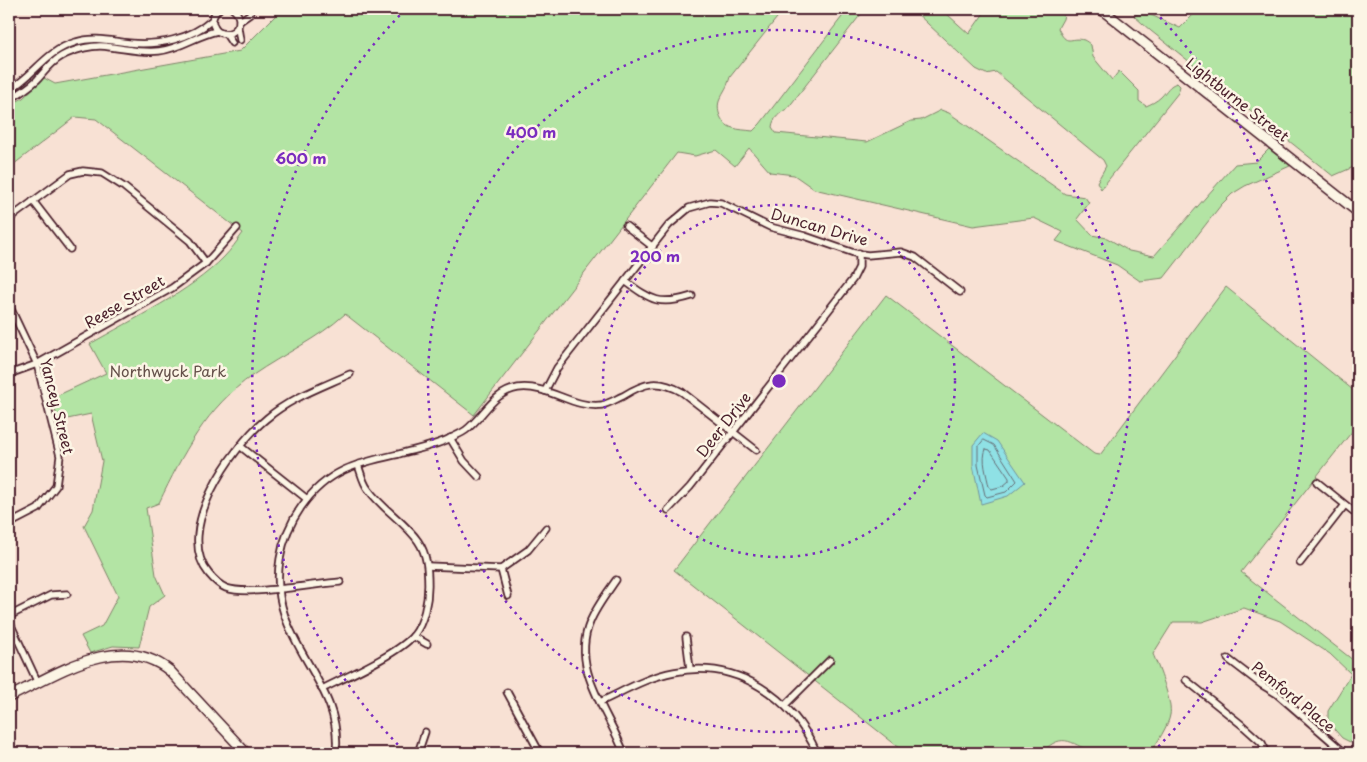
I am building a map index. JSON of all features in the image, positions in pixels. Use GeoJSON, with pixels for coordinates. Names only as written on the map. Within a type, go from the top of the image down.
{"type":"FeatureCollection","features":[{"type":"Feature","properties":{"kind":"main road","name":"Lightburne Street"},"geometry":{"type":"LineString","coordinates":[[1101,9],[1358,212]]}},
{"type":"Feature","properties":{"kind":"main road"},"geometry":{"type":"LineString","coordinates":[[9,697],[87,660],[108,654],[143,657],[164,666],[246,753]]}},
{"type":"Feature","properties":{"kind":"street"},"geometry":{"type":"LineString","coordinates":[[235,9],[238,14],[240,40]]}},
{"type":"Feature","properties":{"kind":"street"},"geometry":{"type":"LineString","coordinates":[[215,13],[217,31]]}},
{"type":"Feature","properties":{"kind":"street"},"geometry":{"type":"LineString","coordinates":[[9,90],[20,84],[44,59],[60,48],[77,41],[93,38],[137,43],[160,43],[177,39],[201,28],[215,13]]}},
{"type":"Feature","properties":{"kind":"street"},"geometry":{"type":"LineString","coordinates":[[9,100],[25,90],[50,64],[75,51],[91,47],[108,46],[144,52],[161,51],[217,31],[226,34],[233,32],[250,14]]}},
{"type":"Feature","properties":{"kind":"street"},"geometry":{"type":"LineString","coordinates":[[226,34],[232,43]]}},
{"type":"Feature","properties":{"kind":"street"},"geometry":{"type":"LineString","coordinates":[[9,219],[70,174],[83,171],[102,173],[124,187],[190,241],[206,263]]}},
{"type":"Feature","properties":{"kind":"street"},"geometry":{"type":"LineString","coordinates":[[33,201],[70,249]]}},
{"type":"Feature","properties":{"kind":"street","name":"Duncan Drive"},"geometry":{"type":"LineString","coordinates":[[545,391],[557,368],[679,215],[690,208],[710,202],[721,203],[782,231],[805,236],[858,253],[868,255],[901,252],[915,257],[960,292]]}},
{"type":"Feature","properties":{"kind":"street"},"geometry":{"type":"LineString","coordinates":[[626,226],[653,247]]}},
{"type":"Feature","properties":{"kind":"street","name":"Reese Street"},"geometry":{"type":"LineString","coordinates":[[9,374],[36,364],[172,288],[206,263],[238,228]]}},
{"type":"Feature","properties":{"kind":"street","name":"Deer Drive"},"geometry":{"type":"LineString","coordinates":[[668,510],[690,487],[853,280],[858,267],[858,253]]}},
{"type":"Feature","properties":{"kind":"street"},"geometry":{"type":"LineString","coordinates":[[625,281],[644,295],[659,300],[673,302],[692,296]]}},
{"type":"Feature","properties":{"kind":"street","name":"Yancey Street"},"geometry":{"type":"LineString","coordinates":[[9,305],[36,364],[60,456],[56,486],[38,509],[9,524]]}},
{"type":"Feature","properties":{"kind":"street"},"geometry":{"type":"LineString","coordinates":[[340,582],[249,591],[225,587],[214,580],[202,566],[198,552],[198,537],[203,512],[226,464],[264,419],[277,410],[350,374]]}},
{"type":"Feature","properties":{"kind":"street"},"geometry":{"type":"LineString","coordinates":[[336,753],[336,722],[322,689],[290,630],[282,610],[278,588],[279,565],[292,522],[307,499],[328,480],[344,470],[358,465],[450,438],[466,430],[506,391],[518,388],[545,391],[580,404],[602,405],[610,403],[638,387],[648,384],[660,383],[672,386],[756,450]]}},
{"type":"Feature","properties":{"kind":"street"},"geometry":{"type":"LineString","coordinates":[[450,438],[464,461],[480,477]]}},
{"type":"Feature","properties":{"kind":"street"},"geometry":{"type":"LineString","coordinates":[[240,446],[307,499]]}},
{"type":"Feature","properties":{"kind":"street"},"geometry":{"type":"LineString","coordinates":[[322,689],[385,656],[413,636],[420,625],[425,610],[428,591],[428,566],[418,541],[367,489],[358,465]]}},
{"type":"Feature","properties":{"kind":"street"},"geometry":{"type":"LineString","coordinates":[[1317,482],[1358,515]]}},
{"type":"Feature","properties":{"kind":"street"},"geometry":{"type":"LineString","coordinates":[[1300,563],[1345,505]]}},
{"type":"Feature","properties":{"kind":"street"},"geometry":{"type":"LineString","coordinates":[[428,566],[501,569],[528,550],[546,528]]}},
{"type":"Feature","properties":{"kind":"street"},"geometry":{"type":"LineString","coordinates":[[501,569],[508,596]]}},
{"type":"Feature","properties":{"kind":"street"},"geometry":{"type":"LineString","coordinates":[[616,580],[590,621],[585,646],[588,677],[624,753]]}},
{"type":"Feature","properties":{"kind":"street"},"geometry":{"type":"LineString","coordinates":[[9,616],[51,594],[67,594]]}},
{"type":"Feature","properties":{"kind":"street"},"geometry":{"type":"LineString","coordinates":[[9,621],[38,683]]}},
{"type":"Feature","properties":{"kind":"street"},"geometry":{"type":"LineString","coordinates":[[413,636],[427,644]]}},
{"type":"Feature","properties":{"kind":"street"},"geometry":{"type":"LineString","coordinates":[[686,637],[690,670]]}},
{"type":"Feature","properties":{"kind":"street","name":"Pemford Place"},"geometry":{"type":"LineString","coordinates":[[1228,659],[1277,694],[1345,753]]}},
{"type":"Feature","properties":{"kind":"street"},"geometry":{"type":"LineString","coordinates":[[785,705],[830,660]]}},
{"type":"Feature","properties":{"kind":"street"},"geometry":{"type":"LineString","coordinates":[[600,702],[659,676],[690,670],[717,671],[739,677],[763,688],[785,705],[800,723],[817,753]]}},
{"type":"Feature","properties":{"kind":"street"},"geometry":{"type":"LineString","coordinates":[[1186,680],[1249,731],[1262,743],[1267,753]]}},
{"type":"Feature","properties":{"kind":"street"},"geometry":{"type":"LineString","coordinates":[[507,692],[539,751],[529,753]]}},
{"type":"Feature","properties":{"kind":"street"},"geometry":{"type":"LineString","coordinates":[[418,753],[425,732]]}},
{"type":"Feature","properties":{"kind":"green space","name":"Northwyck Park"},"geometry":{"type":"Polygon","coordinates":[[[282,9],[784,9],[730,77],[719,103],[720,116],[725,124],[735,129],[753,131],[848,9],[865,9],[788,108],[775,118],[772,127],[776,133],[867,142],[911,121],[921,120],[941,110],[949,113],[1065,194],[1085,197],[1089,203],[1077,219],[1092,235],[1107,238],[1129,251],[1154,256],[1235,164],[1256,162],[1269,149],[1290,166],[1245,186],[1232,194],[1221,205],[1164,278],[1140,281],[1117,265],[1056,241],[1063,232],[1034,218],[973,226],[814,189],[794,175],[770,172],[749,148],[735,166],[716,150],[695,156],[677,153],[474,415],[345,314],[312,339],[264,367],[236,388],[197,433],[159,503],[146,508],[156,575],[165,595],[149,607],[139,647],[113,646],[90,653],[81,636],[102,626],[118,596],[84,526],[93,510],[102,461],[91,414],[58,421],[52,398],[106,373],[90,344],[195,282],[224,257],[243,233],[96,119],[75,117],[9,168],[9,106],[23,98],[44,78],[55,84],[240,51],[282,9]]]}},
{"type":"Feature","properties":{"kind":"green space"},"geometry":{"type":"Polygon","coordinates":[[[912,9],[946,9],[947,14],[969,34],[984,13],[980,9],[1065,9],[1063,19],[1058,28],[1064,38],[1066,40],[1084,40],[1091,45],[1093,57],[1112,80],[1119,71],[1139,91],[1139,101],[1146,106],[1177,83],[1180,86],[1178,93],[1101,189],[1097,182],[1106,166],[1103,160],[996,72],[986,74],[976,69],[912,9]]]}},
{"type":"Feature","properties":{"kind":"green space"},"geometry":{"type":"Polygon","coordinates":[[[1199,9],[1358,9],[1358,165],[1333,176],[1134,16],[1142,11],[1180,28],[1199,9]]]}},
{"type":"Feature","properties":{"kind":"green space"},"geometry":{"type":"Polygon","coordinates":[[[1226,287],[1358,394],[1358,424],[1241,572],[1358,664],[1358,746],[1342,738],[1328,722],[1328,711],[1351,674],[1330,654],[1280,621],[1244,608],[1202,622],[1173,622],[1153,654],[1164,684],[1170,715],[1159,740],[1150,753],[1101,754],[1068,741],[1063,741],[1056,742],[1041,753],[906,753],[674,570],[886,295],[1094,454],[1100,455],[1226,287]]]}},
{"type":"Feature","properties":{"kind":"water"},"geometry":{"type":"Polygon","coordinates":[[[983,433],[997,441],[1025,482],[1008,496],[981,504],[973,465],[973,445],[983,433]]]}}]}
